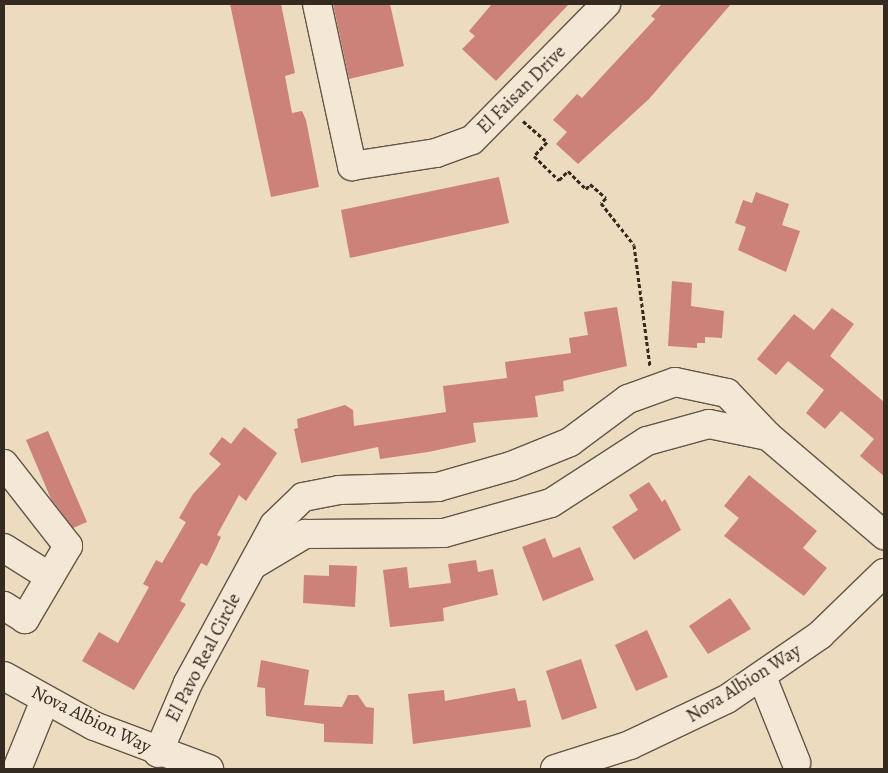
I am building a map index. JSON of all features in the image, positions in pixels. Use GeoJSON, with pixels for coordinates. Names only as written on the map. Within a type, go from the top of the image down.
{"type":"FeatureCollection","features":[{"type":"Feature","properties":{"kind":"street","name":"El Faisan Drive"},"geometry":{"type":"LineString","coordinates":[[317,4],[352,166],[436,153],[472,140],[508,107],[606,4]]}},
{"type":"Feature","properties":{"kind":"street","name":"El Pavo Real Circle"},"geometry":{"type":"LineString","coordinates":[[158,753],[188,683],[274,525],[303,497],[340,490],[438,487],[511,466],[570,442],[628,399],[675,382],[727,393],[768,436],[884,536]]}},
{"type":"Feature","properties":{"kind":"street","name":"El Pavo Real Circle"},"geometry":{"type":"LineString","coordinates":[[253,565],[305,534],[444,532],[552,504],[647,441],[709,424],[768,436]]}},
{"type":"Feature","properties":{"kind":"street"},"geometry":{"type":"LineString","coordinates":[[4,464],[68,546],[26,619],[4,606]]}},
{"type":"Feature","properties":{"kind":"street"},"geometry":{"type":"LineString","coordinates":[[4,548],[50,577]]}},
{"type":"Feature","properties":{"kind":"street","name":"Nova Albion Way"},"geometry":{"type":"LineString","coordinates":[[555,769],[682,724],[762,677],[820,635],[884,573]]}},
{"type":"Feature","properties":{"kind":"street","name":"Nova Albion Way"},"geometry":{"type":"LineString","coordinates":[[4,676],[45,700],[158,753],[209,769]]}},
{"type":"Feature","properties":{"kind":"street"},"geometry":{"type":"LineString","coordinates":[[762,677],[796,762]]}},
{"type":"Feature","properties":{"kind":"street"},"geometry":{"type":"LineString","coordinates":[[17,769],[45,700]]}},
{"type":"Feature","properties":{"kind":"path"},"geometry":{"type":"LineString","coordinates":[[508,107],[547,142],[534,156],[559,180],[568,171],[586,189],[590,184],[606,198],[601,203],[634,245],[654,390]]}},
{"type":"Feature","properties":{"kind":"building"},"geometry":{"type":"Polygon","coordinates":[[[230,4],[281,4],[295,73],[285,76],[292,113],[302,111],[306,120],[319,187],[271,197],[230,4]]]}},
{"type":"Feature","properties":{"kind":"building"},"geometry":{"type":"Polygon","coordinates":[[[333,4],[390,4],[404,66],[349,79],[333,4]]]}},
{"type":"Feature","properties":{"kind":"building"},"geometry":{"type":"Polygon","coordinates":[[[492,4],[569,4],[496,81],[462,49],[475,36],[469,31],[492,4]]]}},
{"type":"Feature","properties":{"kind":"building"},"geometry":{"type":"Polygon","coordinates":[[[662,4],[731,4],[649,99],[578,164],[556,144],[567,132],[553,120],[577,94],[582,98],[655,19],[651,16],[662,4]]]}},
{"type":"Feature","properties":{"kind":"building"},"geometry":{"type":"Polygon","coordinates":[[[499,177],[509,223],[350,258],[341,210],[499,177]]]}},
{"type":"Feature","properties":{"kind":"building"},"geometry":{"type":"Polygon","coordinates":[[[756,192],[789,204],[782,225],[800,231],[786,272],[738,250],[746,227],[735,223],[743,200],[752,203],[756,192]]]}},
{"type":"Feature","properties":{"kind":"building"},"geometry":{"type":"Polygon","coordinates":[[[672,281],[692,283],[691,306],[724,311],[722,338],[705,337],[705,343],[697,343],[697,348],[668,346],[672,281]]]}},
{"type":"Feature","properties":{"kind":"building"},"geometry":{"type":"Polygon","coordinates":[[[617,307],[627,366],[563,381],[564,391],[535,396],[538,417],[473,423],[476,442],[428,452],[380,459],[378,447],[301,463],[294,429],[298,428],[297,419],[345,405],[353,410],[354,426],[446,412],[443,386],[507,378],[505,362],[571,353],[569,338],[588,335],[584,312],[617,307]]]}},
{"type":"Feature","properties":{"kind":"building"},"geometry":{"type":"Polygon","coordinates":[[[832,308],[854,324],[830,356],[884,402],[884,476],[860,456],[874,439],[841,411],[825,429],[806,413],[824,390],[788,361],[776,375],[757,359],[794,314],[814,330],[832,308]]]}},
{"type":"Feature","properties":{"kind":"building"},"geometry":{"type":"Polygon","coordinates":[[[244,427],[277,453],[246,501],[239,495],[217,535],[221,537],[207,566],[201,563],[180,601],[186,604],[134,690],[82,661],[99,632],[118,643],[149,587],[143,584],[156,560],[162,563],[186,522],[179,518],[193,494],[221,464],[209,454],[222,437],[231,444],[244,427]]]}},
{"type":"Feature","properties":{"kind":"building"},"geometry":{"type":"Polygon","coordinates":[[[48,431],[87,522],[73,528],[51,499],[26,440],[48,431]]]}},
{"type":"Feature","properties":{"kind":"building"},"geometry":{"type":"Polygon","coordinates":[[[749,475],[817,531],[803,548],[827,568],[804,596],[724,536],[739,518],[724,506],[749,475]]]}},
{"type":"Feature","properties":{"kind":"building"},"geometry":{"type":"Polygon","coordinates":[[[649,482],[662,502],[665,499],[681,530],[634,560],[612,527],[638,510],[629,495],[649,482]]]}},
{"type":"Feature","properties":{"kind":"building"},"geometry":{"type":"Polygon","coordinates":[[[545,538],[553,558],[580,547],[594,580],[543,601],[522,547],[545,538]]]}},
{"type":"Feature","properties":{"kind":"building"},"geometry":{"type":"Polygon","coordinates":[[[476,560],[478,572],[493,569],[498,595],[443,608],[444,621],[390,627],[383,570],[407,567],[409,588],[451,583],[448,564],[476,560]]]}},
{"type":"Feature","properties":{"kind":"building"},"geometry":{"type":"Polygon","coordinates":[[[329,565],[357,566],[355,607],[303,603],[304,575],[329,576],[329,565]]]}},
{"type":"Feature","properties":{"kind":"building"},"geometry":{"type":"Polygon","coordinates":[[[730,598],[751,629],[708,654],[689,626],[730,598]]]}},
{"type":"Feature","properties":{"kind":"building"},"geometry":{"type":"Polygon","coordinates":[[[647,630],[668,677],[636,691],[615,645],[647,630]]]}},
{"type":"Feature","properties":{"kind":"building"},"geometry":{"type":"Polygon","coordinates":[[[581,659],[597,708],[562,720],[546,671],[581,659]]]}},
{"type":"Feature","properties":{"kind":"building"},"geometry":{"type":"Polygon","coordinates":[[[261,660],[309,670],[304,705],[342,707],[348,695],[358,695],[366,707],[374,708],[373,744],[324,742],[324,724],[266,716],[265,688],[257,687],[261,660]]]}},
{"type":"Feature","properties":{"kind":"building"},"geometry":{"type":"Polygon","coordinates":[[[515,688],[518,701],[526,700],[531,727],[413,744],[408,694],[444,690],[445,701],[515,688]]]}}]}
